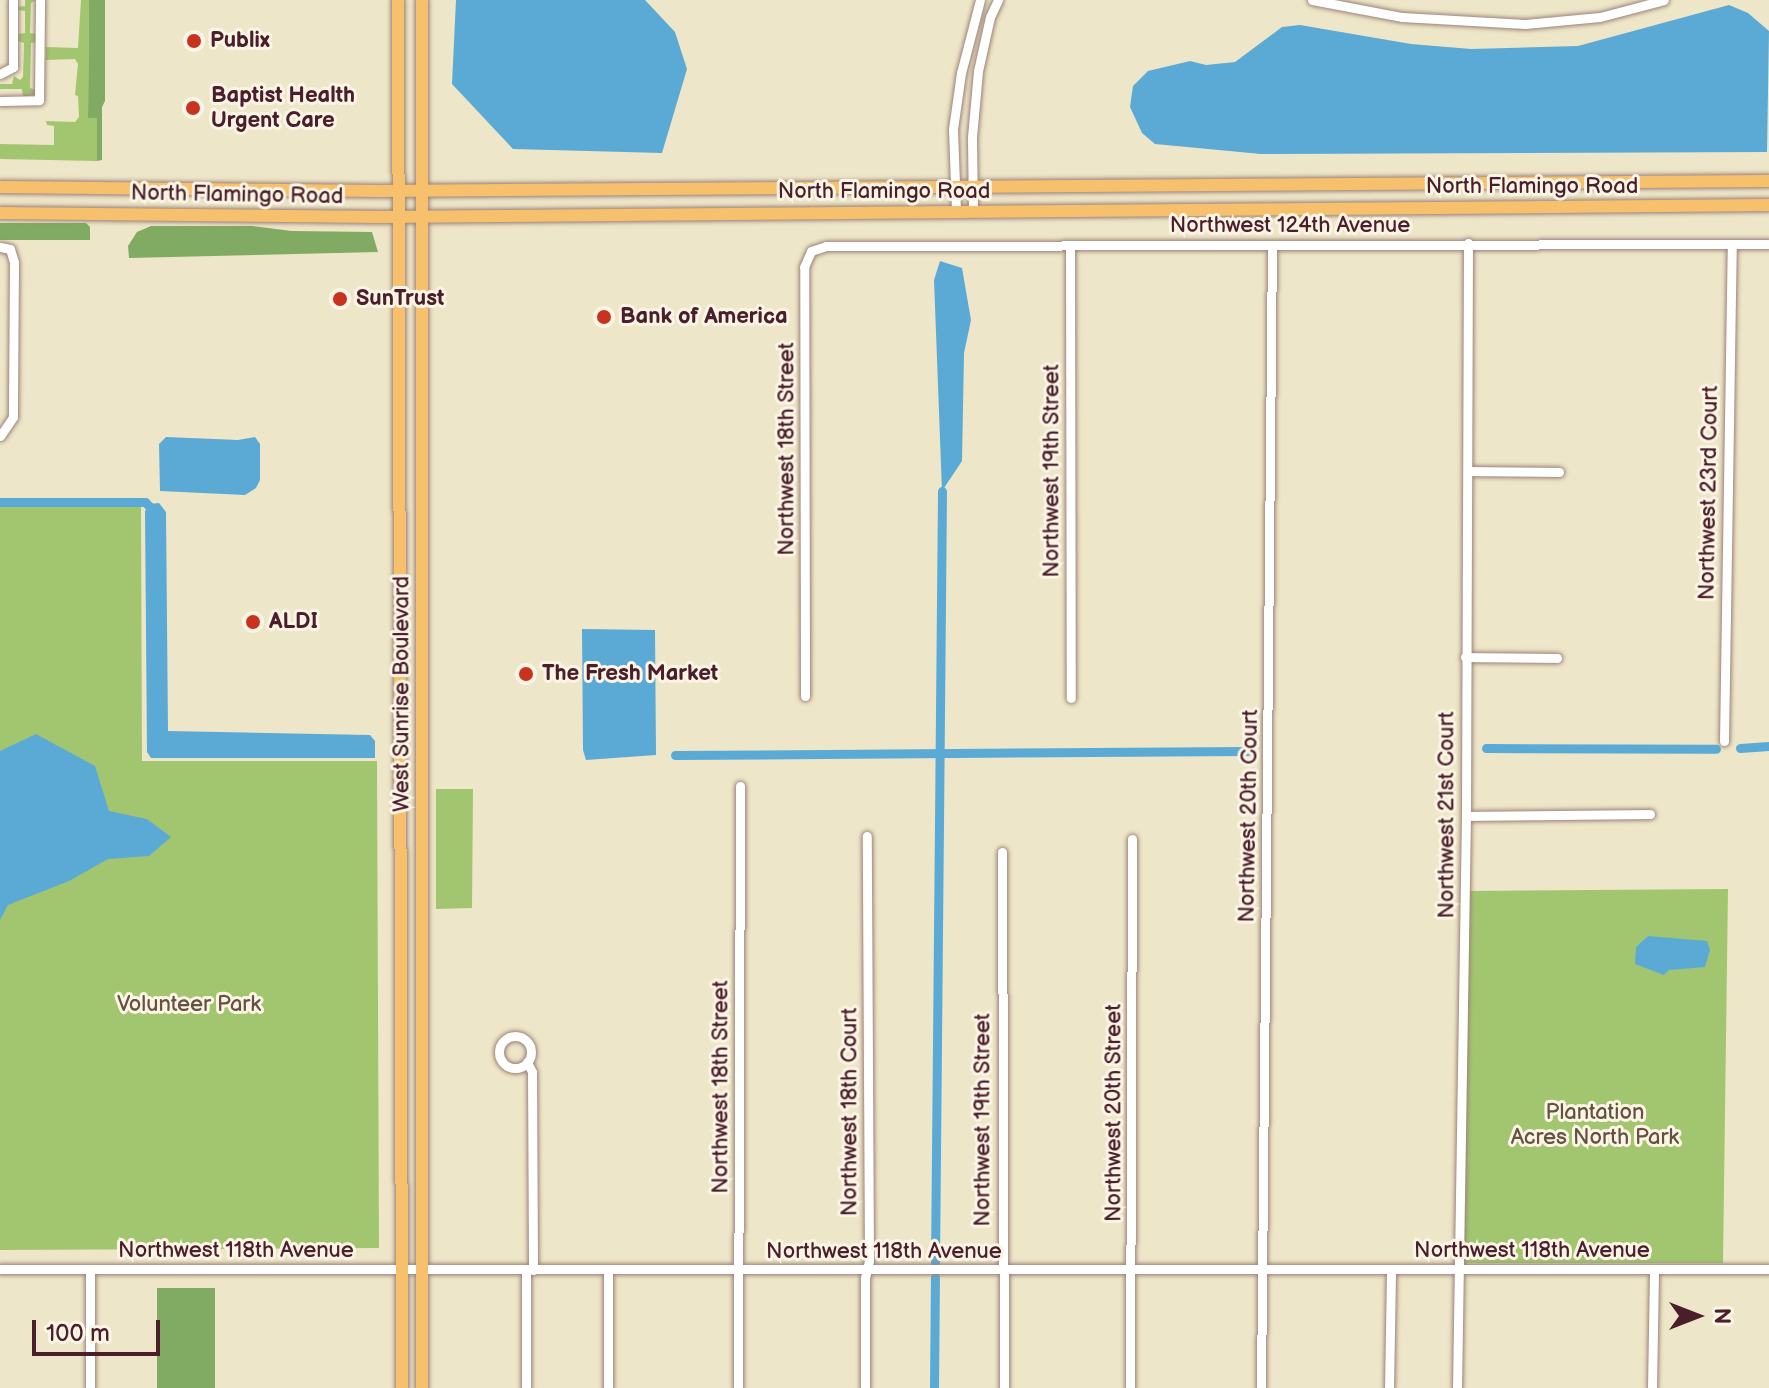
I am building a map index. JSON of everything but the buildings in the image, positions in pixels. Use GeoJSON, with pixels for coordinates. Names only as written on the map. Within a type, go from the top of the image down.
{"type":"FeatureCollection","features":[{"type":"Feature","properties":{"kind":"highway","name":"West Sunrise Boulevard"},"geometry":{"type":"LineString","coordinates":[[398,0],[402,1388]]}},
{"type":"Feature","properties":{"kind":"highway","name":"West Sunrise Boulevard"},"geometry":{"type":"LineString","coordinates":[[422,0],[422,1388]]}},
{"type":"Feature","properties":{"kind":"highway","name":"North Flamingo Road"},"geometry":{"type":"LineString","coordinates":[[0,187],[424,191],[1769,181]]}},
{"type":"Feature","properties":{"kind":"highway","name":"North Flamingo Road"},"geometry":{"type":"LineString","coordinates":[[0,213],[399,217],[1769,205]]}},
{"type":"Feature","properties":{"kind":"street"},"geometry":{"type":"LineString","coordinates":[[0,74],[13,67],[13,0]]}},
{"type":"Feature","properties":{"kind":"street"},"geometry":{"type":"LineString","coordinates":[[0,101],[39,100],[40,0]]}},
{"type":"Feature","properties":{"kind":"street"},"geometry":{"type":"LineString","coordinates":[[956,211],[953,129],[961,73],[980,0]]}},
{"type":"Feature","properties":{"kind":"street"},"geometry":{"type":"LineString","coordinates":[[973,211],[978,71],[990,17],[998,0]]}},
{"type":"Feature","properties":{"kind":"street"},"geometry":{"type":"LineString","coordinates":[[1312,0],[1371,14],[1511,24],[1600,17],[1664,0]]}},
{"type":"Feature","properties":{"kind":"street","name":"Northwest 21st Court"},"geometry":{"type":"LineString","coordinates":[[1457,1388],[1466,816],[1468,243]]}},
{"type":"Feature","properties":{"kind":"street","name":"Northwest 124th Avenue"},"geometry":{"type":"LineString","coordinates":[[811,251],[826,246],[1769,244]]}},
{"type":"Feature","properties":{"kind":"street","name":"Northwest 19th Street"},"geometry":{"type":"LineString","coordinates":[[1070,245],[1071,698]]}},
{"type":"Feature","properties":{"kind":"street","name":"Northwest 20th Court"},"geometry":{"type":"LineString","coordinates":[[1261,1388],[1272,245]]}},
{"type":"Feature","properties":{"kind":"street","name":"Northwest 23rd Court"},"geometry":{"type":"LineString","coordinates":[[1724,741],[1732,245]]}},
{"type":"Feature","properties":{"kind":"street"},"geometry":{"type":"LineString","coordinates":[[0,436],[13,417],[14,262],[5,248]]}},
{"type":"Feature","properties":{"kind":"street","name":"Northwest 18th Street"},"geometry":{"type":"LineString","coordinates":[[805,696],[804,267],[811,251]]}},
{"type":"Feature","properties":{"kind":"street"},"geometry":{"type":"LineString","coordinates":[[1468,471],[1559,472]]}},
{"type":"Feature","properties":{"kind":"street"},"geometry":{"type":"LineString","coordinates":[[1465,657],[1557,658]]}},
{"type":"Feature","properties":{"kind":"street","name":"Northwest 18th Street"},"geometry":{"type":"LineString","coordinates":[[738,1388],[740,786]]}},
{"type":"Feature","properties":{"kind":"street"},"geometry":{"type":"LineString","coordinates":[[1466,816],[1650,814]]}},
{"type":"Feature","properties":{"kind":"street","name":"Northwest 18th Court"},"geometry":{"type":"LineString","coordinates":[[865,1388],[867,836]]}},
{"type":"Feature","properties":{"kind":"street","name":"Northwest 20th Street"},"geometry":{"type":"LineString","coordinates":[[1130,1388],[1132,839]]}},
{"type":"Feature","properties":{"kind":"street","name":"Northwest 19th Street"},"geometry":{"type":"LineString","coordinates":[[1002,852],[1001,1270],[1004,1279],[1004,1388]]}},
{"type":"Feature","properties":{"kind":"street"},"geometry":{"type":"LineString","coordinates":[[526,1388],[532,1072],[527,1062]]}},
{"type":"Feature","properties":{"kind":"street","name":"Northwest 118th Avenue"},"geometry":{"type":"LineString","coordinates":[[0,1269],[1769,1269]]}},
{"type":"Feature","properties":{"kind":"street"},"geometry":{"type":"LineString","coordinates":[[1389,1388],[1391,1269]]}},
{"type":"Feature","properties":{"kind":"street"},"geometry":{"type":"LineString","coordinates":[[1652,1388],[1654,1269]]}},
{"type":"Feature","properties":{"kind":"street"},"geometry":{"type":"LineString","coordinates":[[90,1270],[90,1388]]}},
{"type":"Feature","properties":{"kind":"street"},"geometry":{"type":"LineString","coordinates":[[608,1271],[608,1388]]}},
{"type":"Feature","properties":{"kind":"green space"},"geometry":{"type":"Polygon","coordinates":[[[25,0],[37,0],[31,3],[30,33],[37,34],[37,42],[31,43],[30,88],[36,90],[34,95],[23,97],[22,89],[0,89],[0,84],[12,84],[14,76],[20,80],[23,77],[24,43],[18,41],[18,34],[25,33],[25,11],[18,10],[18,7],[25,6],[25,0]]]}},
{"type":"Feature","properties":{"kind":"green space"},"geometry":{"type":"Polygon","coordinates":[[[81,0],[89,0],[88,117],[97,118],[97,161],[0,159],[0,144],[54,145],[54,126],[47,125],[46,121],[75,122],[79,117],[78,96],[75,95],[78,64],[75,59],[46,60],[46,47],[78,48],[81,0]]]}},
{"type":"Feature","properties":{"kind":"green space"},"geometry":{"type":"Polygon","coordinates":[[[89,0],[105,0],[105,101],[102,107],[102,160],[97,161],[97,118],[88,118],[89,0]]]}},
{"type":"Feature","properties":{"kind":"green space"},"geometry":{"type":"Polygon","coordinates":[[[0,223],[86,223],[90,227],[90,240],[0,240],[0,223]]]}},
{"type":"Feature","properties":{"kind":"green space"},"geometry":{"type":"Polygon","coordinates":[[[151,226],[252,226],[292,231],[372,232],[378,252],[129,258],[128,246],[137,232],[151,226]]]}},
{"type":"Feature","properties":{"kind":"green space","name":"Volunteer Park"},"geometry":{"type":"Polygon","coordinates":[[[141,506],[142,761],[377,761],[379,1248],[0,1250],[0,507],[141,506]]]}},
{"type":"Feature","properties":{"kind":"green space"},"geometry":{"type":"Polygon","coordinates":[[[436,789],[473,789],[472,908],[436,909],[436,789]]]}},
{"type":"Feature","properties":{"kind":"green space","name":"Plantation Acres North Park"},"geometry":{"type":"Polygon","coordinates":[[[1728,889],[1723,1263],[1463,1263],[1468,891],[1728,889]]]}},
{"type":"Feature","properties":{"kind":"green space"},"geometry":{"type":"Polygon","coordinates":[[[157,1288],[215,1288],[215,1388],[157,1388],[157,1288]]]}},
{"type":"Feature","properties":{"kind":"water"},"geometry":{"type":"Polygon","coordinates":[[[456,0],[645,0],[675,32],[687,69],[662,153],[513,149],[452,84],[456,0]]]}},
{"type":"Feature","properties":{"kind":"water"},"geometry":{"type":"Polygon","coordinates":[[[1729,5],[1748,13],[1769,31],[1767,152],[1261,154],[1155,144],[1142,133],[1130,107],[1133,86],[1148,71],[1190,61],[1206,65],[1235,62],[1282,27],[1300,25],[1411,44],[1471,49],[1578,46],[1729,5]]]}},
{"type":"Feature","properties":{"kind":"water"},"geometry":{"type":"Polygon","coordinates":[[[940,261],[962,268],[971,320],[964,353],[962,461],[942,491],[934,280],[940,261]]]}},
{"type":"Feature","properties":{"kind":"water"},"geometry":{"type":"Polygon","coordinates":[[[166,437],[238,440],[255,437],[260,444],[260,480],[256,488],[245,495],[160,491],[159,444],[166,437]]]}},
{"type":"Feature","properties":{"kind":"water"},"geometry":{"type":"Polygon","coordinates":[[[159,503],[166,512],[168,731],[370,735],[375,741],[375,758],[151,758],[147,752],[145,511],[150,504],[159,503]]]}},
{"type":"Feature","properties":{"kind":"water"},"geometry":{"type":"Polygon","coordinates":[[[582,629],[655,630],[656,755],[586,760],[583,750],[582,629]]]}},
{"type":"Feature","properties":{"kind":"water"},"geometry":{"type":"Polygon","coordinates":[[[36,734],[95,766],[109,811],[147,819],[171,837],[149,856],[108,859],[69,881],[8,905],[0,920],[0,751],[36,734]]]}},
{"type":"Feature","properties":{"kind":"water"},"geometry":{"type":"Polygon","coordinates":[[[1648,936],[1707,941],[1710,950],[1705,967],[1669,970],[1664,975],[1635,964],[1636,947],[1648,936]]]}},
{"type":"Feature","properties":{"kind":"waterway"},"geometry":{"type":"LineString","coordinates":[[935,1263],[942,491]]}},
{"type":"Feature","properties":{"kind":"waterway"},"geometry":{"type":"LineString","coordinates":[[0,502],[145,502],[155,512]]}},
{"type":"Feature","properties":{"kind":"waterway"},"geometry":{"type":"LineString","coordinates":[[1740,748],[1769,746]]}},
{"type":"Feature","properties":{"kind":"waterway"},"geometry":{"type":"LineString","coordinates":[[1486,748],[1716,749]]}},
{"type":"Feature","properties":{"kind":"waterway"},"geometry":{"type":"LineString","coordinates":[[675,755],[1247,751]]}},
{"type":"Feature","properties":{"kind":"waterway"},"geometry":{"type":"LineString","coordinates":[[934,1388],[935,1277]]}},
{"type":"Feature","properties":{"kind":"place","name":"Publix"},"geometry":{"type":"Point","coordinates":[194,41]}},
{"type":"Feature","properties":{"kind":"place","name":"Baptist Health Urgent Care"},"geometry":{"type":"Point","coordinates":[193,108]}},
{"type":"Feature","properties":{"kind":"place","name":"SunTrust"},"geometry":{"type":"Point","coordinates":[340,299]}},
{"type":"Feature","properties":{"kind":"place","name":"Bank of America"},"geometry":{"type":"Point","coordinates":[604,317]}},
{"type":"Feature","properties":{"kind":"place","name":"ALDI"},"geometry":{"type":"Point","coordinates":[253,622]}},
{"type":"Feature","properties":{"kind":"place","name":"The Fresh Market"},"geometry":{"type":"Point","coordinates":[526,674]}}]}
